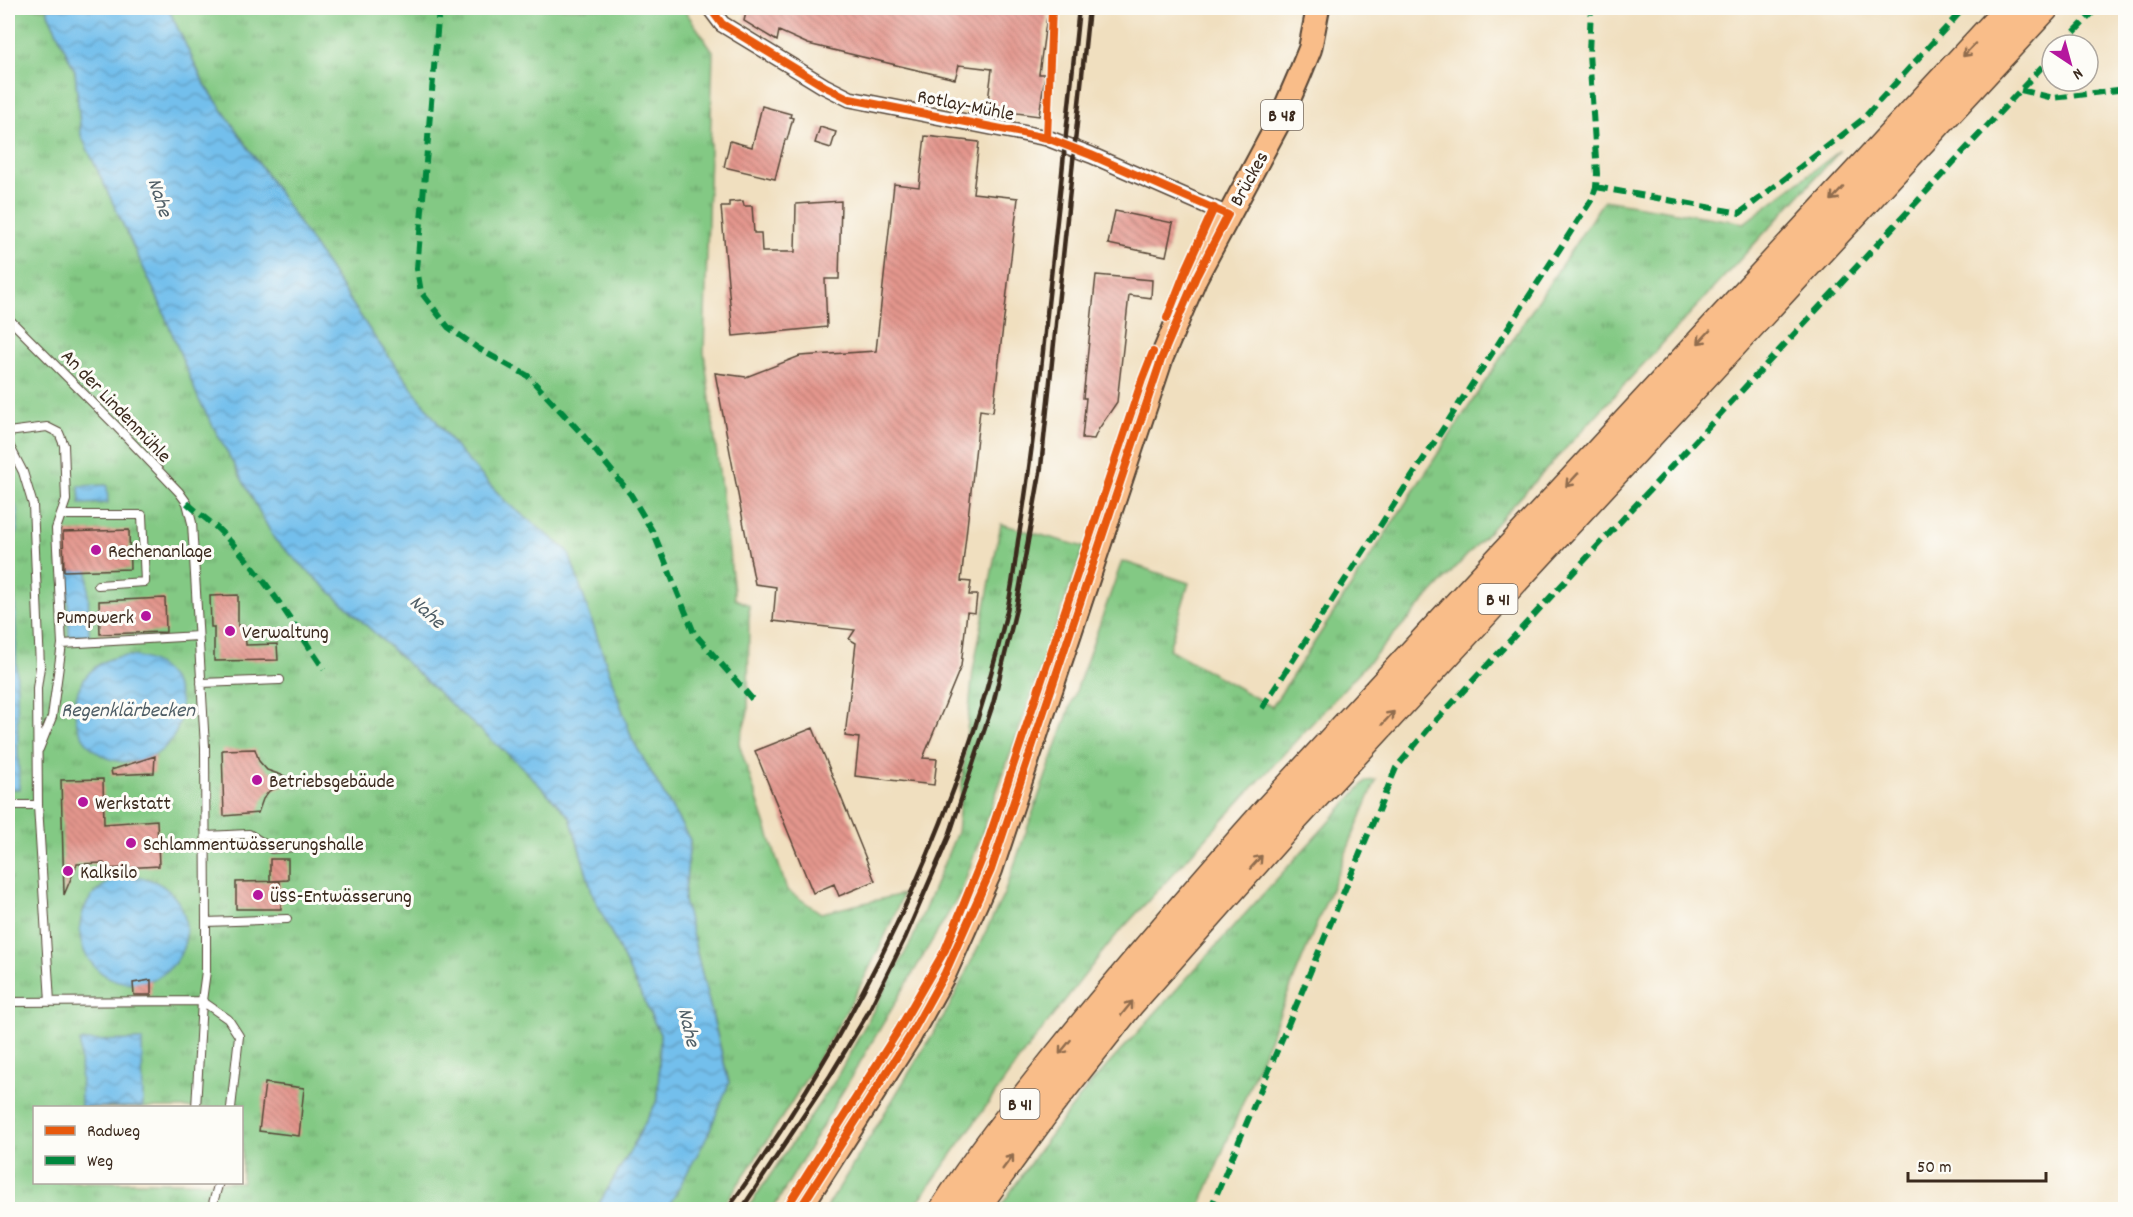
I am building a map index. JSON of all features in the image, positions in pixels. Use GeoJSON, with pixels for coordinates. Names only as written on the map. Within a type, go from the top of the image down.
{"type":"FeatureCollection","features":[{"type":"Feature","properties":{"kind":"highway","name":"B 41"},"geometry":{"type":"LineString","coordinates":[[943,1209],[1026,1095],[1199,886],[2009,8]]}},
{"type":"Feature","properties":{"kind":"highway","name":"B 41"},"geometry":{"type":"LineString","coordinates":[[974,1209],[1049,1107],[1131,1003],[1288,826],[2045,8]]}},
{"type":"Feature","properties":{"kind":"main road","name":"Brückes"},"geometry":{"type":"LineString","coordinates":[[799,1209],[920,1018],[945,973],[991,870],[1162,357],[1181,309],[1228,215],[1280,120],[1310,49],[1318,8]]}},
{"type":"Feature","properties":{"kind":"street","name":"Rotlay-Mühle"},"geometry":{"type":"LineString","coordinates":[[710,8],[722,24],[824,86],[850,99],[1047,138],[1228,215]]}},
{"type":"Feature","properties":{"kind":"lane","name":"An der Lindenmühle"},"geometry":{"type":"LineString","coordinates":[[8,318],[179,492],[187,503],[192,523],[205,747],[206,836],[206,970],[196,1106]]}},
{"type":"Feature","properties":{"kind":"lane"},"geometry":{"type":"LineString","coordinates":[[8,432],[47,428],[59,433],[64,445],[66,500],[56,529],[63,644],[52,717],[38,753]]}},
{"type":"Feature","properties":{"kind":"lane"},"geometry":{"type":"LineString","coordinates":[[8,442],[23,472],[33,505],[40,667],[37,688],[39,805],[50,1002]]}},
{"type":"Feature","properties":{"kind":"lane"},"geometry":{"type":"LineString","coordinates":[[61,515],[142,515],[145,582],[98,585]]}},
{"type":"Feature","properties":{"kind":"lane"},"geometry":{"type":"LineString","coordinates":[[63,644],[198,636]]}},
{"type":"Feature","properties":{"kind":"lane"},"geometry":{"type":"LineString","coordinates":[[201,683],[280,680]]}},
{"type":"Feature","properties":{"kind":"lane"},"geometry":{"type":"LineString","coordinates":[[8,805],[39,805]]}},
{"type":"Feature","properties":{"kind":"lane"},"geometry":{"type":"LineString","coordinates":[[206,836],[249,834],[272,849],[324,844]]}},
{"type":"Feature","properties":{"kind":"lane"},"geometry":{"type":"LineString","coordinates":[[206,922],[287,919]]}},
{"type":"Feature","properties":{"kind":"lane"},"geometry":{"type":"LineString","coordinates":[[8,1002],[202,1001],[228,1019],[239,1036],[231,1106]]}},
{"type":"Feature","properties":{"kind":"lane"},"geometry":{"type":"LineString","coordinates":[[211,1209],[218,1184]]}},
{"type":"Feature","properties":{"kind":"green space"},"geometry":{"type":"Polygon","coordinates":[[[8,8],[48,8],[48,13],[75,71],[81,135],[159,301],[199,400],[275,540],[455,708],[518,763],[570,817],[593,895],[660,1034],[658,1099],[596,1209],[8,1209],[8,8]]]}},
{"type":"Feature","properties":{"kind":"green space"},"geometry":{"type":"Polygon","coordinates":[[[168,8],[683,8],[713,51],[704,352],[735,599],[749,605],[748,712],[739,744],[787,890],[821,913],[903,894],[866,975],[837,1027],[791,1103],[721,1209],[665,1209],[729,1082],[684,901],[690,840],[632,739],[568,551],[507,503],[457,449],[375,338],[204,83],[168,8]]]}},
{"type":"Feature","properties":{"kind":"green space"},"geometry":{"type":"Polygon","coordinates":[[[1841,150],[1112,940],[1024,1053],[913,1209],[826,1209],[948,1009],[1004,894],[1122,561],[1189,583],[1169,649],[1272,707],[1604,200],[1744,223],[1841,150]]]}},
{"type":"Feature","properties":{"kind":"green space"},"geometry":{"type":"Polygon","coordinates":[[[1001,524],[1084,547],[961,892],[773,1209],[747,1209],[834,1082],[912,940],[957,832],[973,670],[1001,524]]]}},
{"type":"Feature","properties":{"kind":"green space"},"geometry":{"type":"Polygon","coordinates":[[[1376,780],[1199,1209],[999,1209],[1039,1150],[1087,1088],[1366,781],[1376,780]]]}},
{"type":"Feature","properties":{"kind":"water","name":"Nahe"},"geometry":{"type":"Polygon","coordinates":[[[48,8],[168,8],[204,83],[375,338],[457,449],[507,503],[568,551],[632,739],[690,840],[684,901],[729,1083],[707,1137],[667,1209],[596,1209],[658,1099],[660,1034],[593,895],[570,817],[518,763],[455,708],[275,540],[199,400],[159,301],[81,135],[75,71],[48,13],[48,8]]]}},
{"type":"Feature","properties":{"kind":"water"},"geometry":{"type":"Polygon","coordinates":[[[107,485],[108,503],[80,504],[79,486],[107,485]]]}},
{"type":"Feature","properties":{"kind":"water"},"geometry":{"type":"Polygon","coordinates":[[[8,490],[16,505],[18,521],[15,537],[8,552],[8,490]]]}},
{"type":"Feature","properties":{"kind":"water"},"geometry":{"type":"Polygon","coordinates":[[[88,570],[89,635],[69,636],[67,571],[88,570]]]}},
{"type":"Feature","properties":{"kind":"water"},"geometry":{"type":"Polygon","coordinates":[[[15,595],[19,789],[8,789],[8,596],[15,595]]]}},
{"type":"Feature","properties":{"kind":"water","name":"Regenklärbecken"},"geometry":{"type":"Polygon","coordinates":[[[128,656],[148,660],[165,672],[177,689],[181,709],[177,729],[165,746],[148,758],[128,762],[108,758],[91,746],[79,729],[75,709],[79,689],[91,672],[108,660],[128,656]]]}},
{"type":"Feature","properties":{"kind":"water"},"geometry":{"type":"Polygon","coordinates":[[[8,843],[12,974],[8,974],[8,843]]]}},
{"type":"Feature","properties":{"kind":"water"},"geometry":{"type":"Polygon","coordinates":[[[133,877],[153,881],[170,893],[182,910],[186,930],[182,950],[170,967],[153,979],[133,983],[113,979],[96,967],[84,950],[80,930],[84,910],[96,893],[113,881],[133,877]]]}},
{"type":"Feature","properties":{"kind":"water"},"geometry":{"type":"Polygon","coordinates":[[[142,1040],[143,1106],[81,1106],[80,1041],[142,1040]]]}},
{"type":"Feature","properties":{"kind":"building"},"geometry":{"type":"Polygon","coordinates":[[[747,8],[1048,8],[1039,74],[1045,74],[1039,116],[987,109],[992,69],[959,65],[955,79],[808,44],[779,31],[777,41],[744,21],[747,8]]]}},
{"type":"Feature","properties":{"kind":"building"},"geometry":{"type":"Polygon","coordinates":[[[762,106],[791,114],[790,117],[793,118],[775,179],[724,167],[730,141],[752,147],[762,106]]]}},
{"type":"Feature","properties":{"kind":"building"},"geometry":{"type":"Polygon","coordinates":[[[820,127],[836,132],[831,148],[815,143],[820,127]]]}},
{"type":"Feature","properties":{"kind":"building"},"geometry":{"type":"Polygon","coordinates":[[[925,136],[979,142],[973,193],[1018,198],[993,412],[980,410],[961,581],[971,582],[969,595],[977,595],[975,613],[967,612],[961,666],[923,758],[937,759],[934,785],[855,776],[859,738],[845,736],[856,643],[849,639],[855,630],[773,621],[776,587],[755,584],[715,373],[746,377],[800,356],[876,351],[894,184],[919,187],[925,136]]]}},
{"type":"Feature","properties":{"kind":"building"},"geometry":{"type":"Polygon","coordinates":[[[743,201],[744,206],[752,206],[754,233],[761,233],[762,252],[795,252],[796,204],[841,201],[839,279],[825,279],[827,327],[733,336],[721,207],[729,207],[729,202],[743,201]]]}},
{"type":"Feature","properties":{"kind":"building"},"geometry":{"type":"Polygon","coordinates":[[[1115,211],[1173,223],[1166,256],[1108,244],[1115,211]]]}},
{"type":"Feature","properties":{"kind":"building"},"geometry":{"type":"Polygon","coordinates":[[[1096,275],[1152,280],[1151,298],[1129,295],[1117,402],[1094,439],[1082,438],[1086,398],[1083,398],[1096,275]]]}},
{"type":"Feature","properties":{"kind":"building","name":"Rechenanlage"},"geometry":{"type":"Polygon","coordinates":[[[129,530],[130,569],[64,571],[63,532],[129,530]]]}},
{"type":"Feature","properties":{"kind":"building","name":"Verwaltung"},"geometry":{"type":"Polygon","coordinates":[[[238,595],[238,626],[245,626],[246,645],[277,644],[278,660],[214,661],[214,627],[211,627],[210,596],[238,595]]]}},
{"type":"Feature","properties":{"kind":"building"},"geometry":{"type":"Polygon","coordinates":[[[165,598],[166,632],[100,634],[99,601],[165,598]]]}},
{"type":"Feature","properties":{"kind":"building"},"geometry":{"type":"Polygon","coordinates":[[[813,728],[875,881],[839,896],[834,884],[813,893],[755,751],[813,728]]]}},
{"type":"Feature","properties":{"kind":"building","name":"Betriebsgebäude"},"geometry":{"type":"Polygon","coordinates":[[[255,749],[259,761],[267,770],[296,780],[269,791],[258,813],[224,816],[222,750],[255,749]]]}},
{"type":"Feature","properties":{"kind":"building"},"geometry":{"type":"Polygon","coordinates":[[[155,756],[154,773],[112,775],[111,770],[155,756]]]}},
{"type":"Feature","properties":{"kind":"building"},"geometry":{"type":"Polygon","coordinates":[[[103,779],[104,824],[157,820],[159,866],[106,869],[104,863],[77,864],[64,895],[61,780],[103,779]]]}},
{"type":"Feature","properties":{"kind":"building"},"geometry":{"type":"Polygon","coordinates":[[[270,859],[288,859],[288,880],[270,881],[270,859]]]}},
{"type":"Feature","properties":{"kind":"building","name":"ÜSS-Entwässerung"},"geometry":{"type":"Polygon","coordinates":[[[280,881],[281,909],[236,909],[236,882],[280,881]]]}},
{"type":"Feature","properties":{"kind":"building"},"geometry":{"type":"Polygon","coordinates":[[[151,980],[151,995],[134,995],[133,983],[151,980]]]}},
{"type":"Feature","properties":{"kind":"building"},"geometry":{"type":"Polygon","coordinates":[[[265,1083],[304,1088],[299,1136],[259,1131],[265,1083]]]}},
{"type":"Feature","properties":{"kind":"railway"},"geometry":{"type":"LineString","coordinates":[[727,1210],[818,1071],[897,924],[960,771],[986,692],[1009,602],[1029,470],[1079,8]]}},
{"type":"Feature","properties":{"kind":"railway"},"geometry":{"type":"LineString","coordinates":[[741,1210],[830,1076],[868,1013],[905,938],[949,836],[993,704],[1016,609],[1041,467],[1089,8]]}},
{"type":"Feature","properties":{"kind":"marked path"},"geometry":{"type":"LineString","coordinates":[[439,8],[417,269],[421,292],[448,327],[479,349],[528,376],[583,435],[631,495],[654,534],[694,633],[752,699]]}},
{"type":"Feature","properties":{"kind":"marked path"},"geometry":{"type":"LineString","coordinates":[[1262,708],[1592,199],[1597,174],[1589,53],[1591,8]]}},
{"type":"Feature","properties":{"kind":"marked path"},"geometry":{"type":"LineString","coordinates":[[1596,187],[1740,213],[1862,120],[1964,8]]}},
{"type":"Feature","properties":{"kind":"marked path"},"geometry":{"type":"LineString","coordinates":[[2073,33],[2097,8]]}},
{"type":"Feature","properties":{"kind":"marked path"},"geometry":{"type":"LineString","coordinates":[[1210,1210],[1396,768],[1430,727],[2040,69]]}},
{"type":"Feature","properties":{"kind":"marked path"},"geometry":{"type":"LineString","coordinates":[[2021,90],[2053,98],[2126,89]]}},
{"type":"Feature","properties":{"kind":"marked path"},"geometry":{"type":"LineString","coordinates":[[187,503],[221,532],[253,567],[324,669]]}},
{"type":"Feature","properties":{"kind":"cycle path"},"geometry":{"type":"LineString","coordinates":[[710,8],[722,24],[824,86],[850,99],[1047,138],[1228,215],[1196,277],[1162,357],[991,870],[945,973],[910,1036],[799,1210]]}},
{"type":"Feature","properties":{"kind":"cycle path"},"geometry":{"type":"LineString","coordinates":[[1047,138],[1052,8]]}},
{"type":"Feature","properties":{"kind":"cycle path"},"geometry":{"type":"LineString","coordinates":[[1167,318],[1214,208]]}},
{"type":"Feature","properties":{"kind":"cycle path"},"geometry":{"type":"LineString","coordinates":[[785,1210],[898,1031],[945,950],[982,859],[1153,352]]}},
{"type":"Feature","properties":{"kind":"place","name":"Rechenanlage"},"geometry":{"type":"Point","coordinates":[96,550]}},
{"type":"Feature","properties":{"kind":"place","name":"Pumpwerk"},"geometry":{"type":"Point","coordinates":[146,616]}},
{"type":"Feature","properties":{"kind":"place","name":"Verwaltung"},"geometry":{"type":"Point","coordinates":[230,631]}},
{"type":"Feature","properties":{"kind":"place","name":"Betriebsgebäude"},"geometry":{"type":"Point","coordinates":[257,780]}},
{"type":"Feature","properties":{"kind":"place","name":"Werkstatt"},"geometry":{"type":"Point","coordinates":[83,802]}},
{"type":"Feature","properties":{"kind":"place","name":"Schlammentwässerungshalle"},"geometry":{"type":"Point","coordinates":[131,843]}},
{"type":"Feature","properties":{"kind":"place","name":"Kalksilo"},"geometry":{"type":"Point","coordinates":[68,871]}},
{"type":"Feature","properties":{"kind":"place","name":"ÜSS-Entwässerung"},"geometry":{"type":"Point","coordinates":[258,895]}}]}
